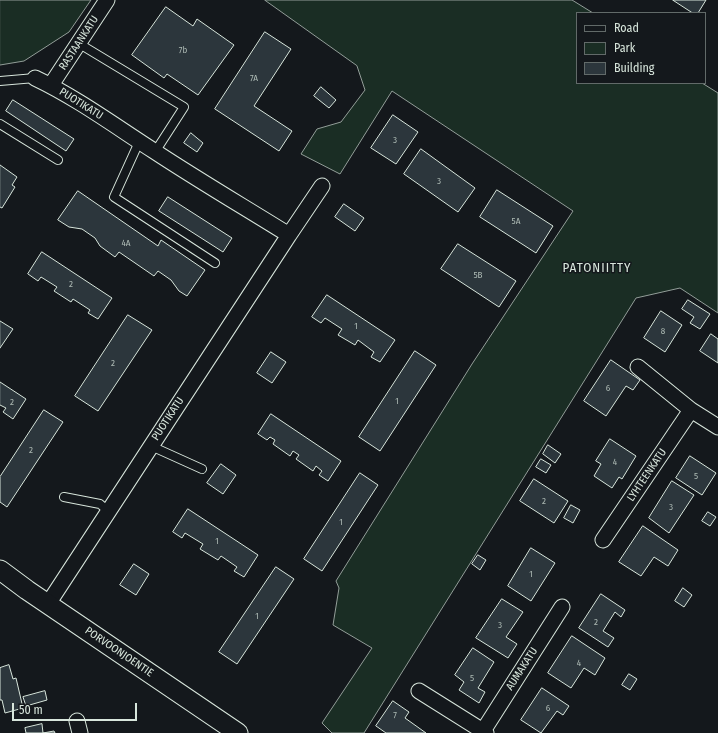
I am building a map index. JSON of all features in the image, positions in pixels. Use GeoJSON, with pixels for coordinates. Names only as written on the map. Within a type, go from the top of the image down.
{"type":"FeatureCollection","features":[{"type":"Feature","properties":{"kind":"street","name":"RASTAANKATU"},"geometry":{"type":"LineString","coordinates":[[51,85],[107,0]]}},
{"type":"Feature","properties":{"kind":"street","name":"PUOTIKATU"},"geometry":{"type":"LineString","coordinates":[[35,78],[70,96],[139,142],[289,234]]}},
{"type":"Feature","properties":{"kind":"street","name":"PUOTIKATU"},"geometry":{"type":"LineString","coordinates":[[48,604],[289,234],[322,186]]}},
{"type":"Feature","properties":{"kind":"street"},"geometry":{"type":"LineString","coordinates":[[638,367],[691,410],[718,427]]}},
{"type":"Feature","properties":{"kind":"street","name":"LYHTEENKATU"},"geometry":{"type":"LineString","coordinates":[[604,540],[691,410]]}},
{"type":"Feature","properties":{"kind":"street","name":"PORVOONJOENTIE"},"geometry":{"type":"LineString","coordinates":[[0,570],[238,733]]}},
{"type":"Feature","properties":{"kind":"street","name":"AUMAKATU"},"geometry":{"type":"LineString","coordinates":[[419,691],[485,732],[562,607]]}},
{"type":"Feature","properties":{"kind":"lane"},"geometry":{"type":"LineString","coordinates":[[78,43],[184,107],[155,152]]}},
{"type":"Feature","properties":{"kind":"lane"},"geometry":{"type":"LineString","coordinates":[[0,81],[35,78]]}},
{"type":"Feature","properties":{"kind":"lane"},"geometry":{"type":"LineString","coordinates":[[0,124],[58,160]]}},
{"type":"Feature","properties":{"kind":"lane"},"geometry":{"type":"LineString","coordinates":[[139,142],[114,197],[215,263]]}},
{"type":"Feature","properties":{"kind":"lane"},"geometry":{"type":"LineString","coordinates":[[151,446],[202,469]]}},
{"type":"Feature","properties":{"kind":"lane"},"geometry":{"type":"LineString","coordinates":[[64,497],[100,504],[108,511]]}},
{"type":"Feature","properties":{"kind":"green space"},"geometry":{"type":"Polygon","coordinates":[[[0,0],[91,0],[69,32],[24,61],[0,65],[0,0]]]}},
{"type":"Feature","properties":{"kind":"green space"},"geometry":{"type":"Polygon","coordinates":[[[265,0],[572,0],[591,12],[576,12],[576,84],[704,84],[718,93],[718,313],[680,288],[636,298],[364,733],[332,733],[322,723],[372,648],[333,625],[339,588],[336,581],[472,364],[573,211],[392,91],[340,174],[301,154],[317,129],[341,122],[365,90],[357,66],[265,0]]]}},
{"type":"Feature","properties":{"kind":"building"},"geometry":{"type":"Polygon","coordinates":[[[673,0],[706,0],[699,12],[691,12],[673,0]]]}},
{"type":"Feature","properties":{"kind":"building"},"geometry":{"type":"Polygon","coordinates":[[[166,7],[193,26],[197,19],[234,45],[198,95],[167,74],[164,78],[132,55],[166,7]]]}},
{"type":"Feature","properties":{"kind":"building"},"geometry":{"type":"Polygon","coordinates":[[[265,32],[291,49],[254,106],[292,131],[279,151],[215,109],[265,32]]]}},
{"type":"Feature","properties":{"kind":"building"},"geometry":{"type":"Polygon","coordinates":[[[321,87],[336,100],[329,108],[314,96],[321,87]]]}},
{"type":"Feature","properties":{"kind":"building"},"geometry":{"type":"Polygon","coordinates":[[[13,100],[74,139],[66,151],[6,111],[13,100]]]}},
{"type":"Feature","properties":{"kind":"building"},"geometry":{"type":"Polygon","coordinates":[[[393,115],[418,132],[396,164],[371,148],[393,115]]]}},
{"type":"Feature","properties":{"kind":"building"},"geometry":{"type":"Polygon","coordinates":[[[191,133],[203,143],[197,152],[184,143],[191,133]]]}},
{"type":"Feature","properties":{"kind":"building"},"geometry":{"type":"Polygon","coordinates":[[[421,149],[475,188],[458,212],[404,174],[421,149]]]}},
{"type":"Feature","properties":{"kind":"building"},"geometry":{"type":"Polygon","coordinates":[[[0,165],[17,177],[12,185],[15,187],[2,208],[0,207],[0,165]]]}},
{"type":"Feature","properties":{"kind":"building"},"geometry":{"type":"Polygon","coordinates":[[[497,190],[553,226],[536,253],[480,217],[497,190]]]}},
{"type":"Feature","properties":{"kind":"building"},"geometry":{"type":"Polygon","coordinates":[[[78,191],[158,246],[161,240],[205,270],[187,296],[179,291],[171,280],[158,271],[154,276],[119,252],[115,257],[100,246],[95,238],[82,229],[69,227],[58,220],[78,191]]]}},
{"type":"Feature","properties":{"kind":"building"},"geometry":{"type":"Polygon","coordinates":[[[168,197],[232,238],[223,252],[159,211],[168,197]]]}},
{"type":"Feature","properties":{"kind":"building"},"geometry":{"type":"Polygon","coordinates":[[[344,204],[364,218],[355,231],[335,217],[344,204]]]}},
{"type":"Feature","properties":{"kind":"building"},"geometry":{"type":"Polygon","coordinates":[[[458,244],[516,281],[499,307],[441,269],[458,244]]]}},
{"type":"Feature","properties":{"kind":"building"},"geometry":{"type":"Polygon","coordinates":[[[42,252],[112,298],[98,319],[88,313],[90,310],[73,299],[71,302],[54,291],[57,287],[41,277],[38,281],[28,274],[42,252]]]}},
{"type":"Feature","properties":{"kind":"building"},"geometry":{"type":"Polygon","coordinates":[[[327,295],[395,340],[380,362],[371,357],[374,352],[358,340],[355,345],[338,335],[342,329],[325,318],[321,323],[312,317],[327,295]]]}},
{"type":"Feature","properties":{"kind":"building"},"geometry":{"type":"Polygon","coordinates":[[[688,300],[710,314],[700,329],[690,323],[694,317],[682,309],[688,300]]]}},
{"type":"Feature","properties":{"kind":"building"},"geometry":{"type":"Polygon","coordinates":[[[661,311],[682,325],[665,352],[644,338],[661,311]]]}},
{"type":"Feature","properties":{"kind":"building"},"geometry":{"type":"Polygon","coordinates":[[[128,315],[152,330],[98,411],[75,396],[128,315]]]}},
{"type":"Feature","properties":{"kind":"building"},"geometry":{"type":"Polygon","coordinates":[[[0,321],[13,329],[0,348],[0,321]]]}},
{"type":"Feature","properties":{"kind":"building"},"geometry":{"type":"Polygon","coordinates":[[[711,334],[718,339],[718,363],[700,351],[711,334]]]}},
{"type":"Feature","properties":{"kind":"building"},"geometry":{"type":"Polygon","coordinates":[[[415,351],[436,365],[380,451],[359,437],[415,351]]]}},
{"type":"Feature","properties":{"kind":"building"},"geometry":{"type":"Polygon","coordinates":[[[271,352],[286,362],[272,383],[257,373],[271,352]]]}},
{"type":"Feature","properties":{"kind":"building"},"geometry":{"type":"Polygon","coordinates":[[[611,360],[640,380],[633,390],[626,386],[606,416],[584,401],[611,360]]]}},
{"type":"Feature","properties":{"kind":"building"},"geometry":{"type":"Polygon","coordinates":[[[0,382],[26,399],[13,419],[3,412],[6,408],[0,405],[0,382]]]}},
{"type":"Feature","properties":{"kind":"building"},"geometry":{"type":"Polygon","coordinates":[[[44,410],[63,422],[7,507],[0,502],[0,477],[44,410]]]}},
{"type":"Feature","properties":{"kind":"building"},"geometry":{"type":"Polygon","coordinates":[[[271,414],[341,461],[328,481],[319,475],[322,471],[316,466],[313,471],[296,459],[299,455],[293,451],[290,456],[273,444],[275,440],[270,437],[267,440],[258,434],[271,414]]]}},
{"type":"Feature","properties":{"kind":"building"},"geometry":{"type":"Polygon","coordinates":[[[610,439],[636,456],[622,479],[619,477],[612,488],[594,476],[601,464],[596,461],[610,439]]]}},
{"type":"Feature","properties":{"kind":"building"},"geometry":{"type":"Polygon","coordinates":[[[548,445],[561,454],[555,463],[543,454],[548,445]]]}},
{"type":"Feature","properties":{"kind":"building"},"geometry":{"type":"Polygon","coordinates":[[[690,456],[716,473],[702,495],[676,478],[690,456]]]}},
{"type":"Feature","properties":{"kind":"building"},"geometry":{"type":"Polygon","coordinates":[[[541,459],[551,465],[546,473],[536,467],[541,459]]]}},
{"type":"Feature","properties":{"kind":"building"},"geometry":{"type":"Polygon","coordinates":[[[221,464],[236,475],[223,494],[207,483],[221,464]]]}},
{"type":"Feature","properties":{"kind":"building"},"geometry":{"type":"Polygon","coordinates":[[[360,473],[378,485],[322,571],[304,559],[360,473]]]}},
{"type":"Feature","properties":{"kind":"building"},"geometry":{"type":"Polygon","coordinates":[[[534,479],[568,501],[554,523],[520,501],[534,479]]]}},
{"type":"Feature","properties":{"kind":"building"},"geometry":{"type":"Polygon","coordinates":[[[672,481],[694,495],[669,533],[649,518],[672,481]]]}},
{"type":"Feature","properties":{"kind":"building"},"geometry":{"type":"Polygon","coordinates":[[[571,505],[580,510],[573,523],[564,518],[571,505]]]}},
{"type":"Feature","properties":{"kind":"building"},"geometry":{"type":"Polygon","coordinates":[[[188,509],[258,555],[244,577],[234,571],[237,567],[221,556],[218,560],[200,549],[203,544],[185,533],[182,538],[173,532],[188,509]]]}},
{"type":"Feature","properties":{"kind":"building"},"geometry":{"type":"Polygon","coordinates":[[[708,512],[716,517],[710,526],[702,521],[708,512]]]}},
{"type":"Feature","properties":{"kind":"building"},"geometry":{"type":"Polygon","coordinates":[[[643,526],[678,550],[668,566],[654,557],[641,576],[619,562],[643,526]]]}},
{"type":"Feature","properties":{"kind":"building"},"geometry":{"type":"Polygon","coordinates":[[[531,548],[555,563],[531,601],[508,586],[531,548]]]}},
{"type":"Feature","properties":{"kind":"building"},"geometry":{"type":"Polygon","coordinates":[[[478,555],[486,560],[480,570],[472,564],[478,555]]]}},
{"type":"Feature","properties":{"kind":"building"},"geometry":{"type":"Polygon","coordinates":[[[134,564],[149,574],[136,595],[120,585],[134,564]]]}},
{"type":"Feature","properties":{"kind":"building"},"geometry":{"type":"Polygon","coordinates":[[[276,567],[294,579],[237,664],[219,652],[276,567]]]}},
{"type":"Feature","properties":{"kind":"building"},"geometry":{"type":"Polygon","coordinates":[[[683,588],[692,595],[684,607],[675,601],[683,588]]]}},
{"type":"Feature","properties":{"kind":"building"},"geometry":{"type":"Polygon","coordinates":[[[601,594],[625,610],[621,617],[615,612],[603,631],[614,638],[608,647],[579,628],[601,594]]]}},
{"type":"Feature","properties":{"kind":"building"},"geometry":{"type":"Polygon","coordinates":[[[502,599],[523,612],[506,637],[517,644],[508,658],[476,638],[502,599]]]}},
{"type":"Feature","properties":{"kind":"building"},"geometry":{"type":"Polygon","coordinates":[[[572,636],[605,658],[595,675],[584,668],[571,688],[548,673],[572,636]]]}},
{"type":"Feature","properties":{"kind":"building"},"geometry":{"type":"Polygon","coordinates":[[[473,648],[494,662],[478,688],[485,692],[479,703],[459,690],[464,682],[455,675],[473,648]]]}},
{"type":"Feature","properties":{"kind":"building"},"geometry":{"type":"Polygon","coordinates":[[[9,665],[13,679],[16,678],[23,708],[5,713],[2,700],[0,700],[0,668],[9,665]]]}},
{"type":"Feature","properties":{"kind":"building"},"geometry":{"type":"Polygon","coordinates":[[[629,674],[637,679],[630,690],[622,685],[629,674]]]}},
{"type":"Feature","properties":{"kind":"building"},"geometry":{"type":"Polygon","coordinates":[[[542,688],[569,706],[563,715],[557,711],[541,733],[521,720],[542,688]]]}},
{"type":"Feature","properties":{"kind":"building"},"geometry":{"type":"Polygon","coordinates":[[[45,691],[47,700],[26,706],[23,697],[45,691]]]}},
{"type":"Feature","properties":{"kind":"building"},"geometry":{"type":"Polygon","coordinates":[[[393,701],[409,712],[405,718],[426,733],[386,733],[376,726],[393,701]]]}},
{"type":"Feature","properties":{"kind":"building"},"geometry":{"type":"Polygon","coordinates":[[[42,724],[43,733],[26,733],[25,728],[42,724]]]}},
{"type":"Feature","properties":{"kind":"building"},"geometry":{"type":"Polygon","coordinates":[[[54,731],[55,733],[43,733],[54,731]]]}},
{"type":"Feature","properties":{"kind":"district","name":"PATONIITTY"},"geometry":{"type":"Point","coordinates":[597,268]}}]}
